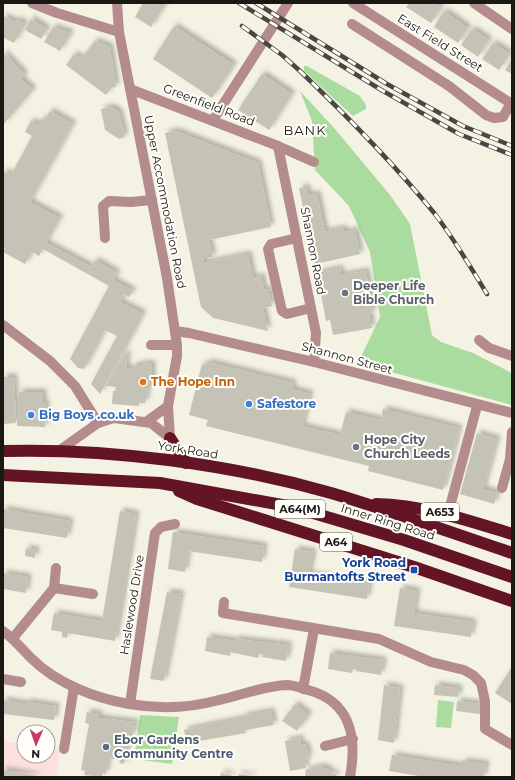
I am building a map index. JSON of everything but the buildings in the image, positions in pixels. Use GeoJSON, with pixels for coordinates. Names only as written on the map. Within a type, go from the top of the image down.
{"type":"FeatureCollection","features":[{"type":"Feature","properties":{"kind":"highway"},"geometry":{"type":"LineString","coordinates":[[170,438],[186,463]]}},
{"type":"Feature","properties":{"kind":"highway","name":"York Road"},"geometry":{"type":"LineString","coordinates":[[3,451],[60,450],[142,457],[186,463],[271,478],[331,493],[365,504]]}},
{"type":"Feature","properties":{"kind":"highway","name":"A64"},"geometry":{"type":"LineString","coordinates":[[3,475],[160,483],[197,499],[400,562],[512,601]]}},
{"type":"Feature","properties":{"kind":"highway","name":"Inner Ring Road"},"geometry":{"type":"LineString","coordinates":[[160,483],[293,507],[404,540],[512,577]]}},
{"type":"Feature","properties":{"kind":"highway","name":"A653"},"geometry":{"type":"LineString","coordinates":[[365,504],[399,504],[448,514],[512,534]]}},
{"type":"Feature","properties":{"kind":"highway","name":"Inner Ring Road"},"geometry":{"type":"LineString","coordinates":[[365,504],[512,553]]}},
{"type":"Feature","properties":{"kind":"street"},"geometry":{"type":"LineString","coordinates":[[32,3],[57,13],[119,32]]}},
{"type":"Feature","properties":{"kind":"street","name":"Upper Accommodation Road"},"geometry":{"type":"LineString","coordinates":[[117,3],[119,32],[152,200],[177,346],[177,356],[168,406],[170,438]]}},
{"type":"Feature","properties":{"kind":"street","name":"East Field Street"},"geometry":{"type":"LineString","coordinates":[[353,3],[511,104]]}},
{"type":"Feature","properties":{"kind":"street"},"geometry":{"type":"LineString","coordinates":[[474,3],[512,29]]}},
{"type":"Feature","properties":{"kind":"street"},"geometry":{"type":"LineString","coordinates":[[213,120],[287,4]]}},
{"type":"Feature","properties":{"kind":"street"},"geometry":{"type":"LineString","coordinates":[[352,24],[449,86],[486,115],[494,118],[503,117],[511,104]]}},
{"type":"Feature","properties":{"kind":"street","name":"Greenfield Road"},"geometry":{"type":"LineString","coordinates":[[130,89],[213,120],[314,162]]}},
{"type":"Feature","properties":{"kind":"street","name":"Shannon Road"},"geometry":{"type":"LineString","coordinates":[[278,146],[316,333],[314,362]]}},
{"type":"Feature","properties":{"kind":"street"},"geometry":{"type":"LineString","coordinates":[[105,238],[104,206],[109,201],[131,202],[152,200]]}},
{"type":"Feature","properties":{"kind":"street"},"geometry":{"type":"LineString","coordinates":[[297,238],[271,244],[268,249],[282,311],[287,314],[311,308]]}},
{"type":"Feature","properties":{"kind":"street"},"geometry":{"type":"LineString","coordinates":[[3,325],[50,361],[75,386],[98,423]]}},
{"type":"Feature","properties":{"kind":"street","name":"Shannon Street"},"geometry":{"type":"LineString","coordinates":[[175,331],[190,333],[314,362],[477,406],[512,413]]}},
{"type":"Feature","properties":{"kind":"street"},"geometry":{"type":"LineString","coordinates":[[479,340],[488,348],[512,356]]}},
{"type":"Feature","properties":{"kind":"street"},"geometry":{"type":"LineString","coordinates":[[151,345],[177,346]]}},
{"type":"Feature","properties":{"kind":"street"},"geometry":{"type":"LineString","coordinates":[[146,422],[168,406]]}},
{"type":"Feature","properties":{"kind":"street"},"geometry":{"type":"LineString","coordinates":[[448,514],[477,406]]}},
{"type":"Feature","properties":{"kind":"street"},"geometry":{"type":"LineString","coordinates":[[60,450],[98,423],[114,418],[146,422],[160,428],[170,438]]}},
{"type":"Feature","properties":{"kind":"street"},"geometry":{"type":"LineString","coordinates":[[502,488],[510,459],[512,432]]}},
{"type":"Feature","properties":{"kind":"street","name":"Haslewood Drive"},"geometry":{"type":"LineString","coordinates":[[130,704],[155,533],[161,527],[175,524]]}},
{"type":"Feature","properties":{"kind":"street"},"geometry":{"type":"LineString","coordinates":[[13,638],[54,588],[56,568]]}},
{"type":"Feature","properties":{"kind":"street"},"geometry":{"type":"LineString","coordinates":[[54,588],[93,594]]}},
{"type":"Feature","properties":{"kind":"street"},"geometry":{"type":"LineString","coordinates":[[224,602],[223,613],[379,639],[431,662],[454,667],[473,675],[481,683],[486,701],[485,729],[512,745]]}},
{"type":"Feature","properties":{"kind":"street"},"geometry":{"type":"LineString","coordinates":[[303,689],[314,629]]}},
{"type":"Feature","properties":{"kind":"street"},"geometry":{"type":"LineString","coordinates":[[3,631],[13,638],[32,659],[57,678],[74,687],[110,700],[166,712],[219,701],[245,692],[288,685],[322,696],[344,713],[349,723],[353,739],[350,777]]}},
{"type":"Feature","properties":{"kind":"street"},"geometry":{"type":"LineString","coordinates":[[3,679],[21,682]]}},
{"type":"Feature","properties":{"kind":"street"},"geometry":{"type":"LineString","coordinates":[[64,749],[74,687]]}},
{"type":"Feature","properties":{"kind":"street"},"geometry":{"type":"LineString","coordinates":[[325,746],[353,739]]}},
{"type":"Feature","properties":{"kind":"shaded area"},"geometry":{"type":"Polygon","coordinates":[[[3,741],[16,743],[16,764],[56,764],[56,749],[60,750],[56,777],[3,777],[3,741]]]}},
{"type":"Feature","properties":{"kind":"green space"},"geometry":{"type":"Polygon","coordinates":[[[304,66],[307,66],[360,96],[366,105],[366,109],[353,116],[304,71],[304,66]]]}},
{"type":"Feature","properties":{"kind":"green space"},"geometry":{"type":"Polygon","coordinates":[[[300,91],[335,129],[390,195],[410,224],[432,335],[441,342],[473,353],[512,373],[512,405],[358,363],[380,317],[370,252],[349,206],[315,170],[312,121],[300,91]]]}},
{"type":"Feature","properties":{"kind":"green space"},"geometry":{"type":"Polygon","coordinates":[[[438,700],[454,702],[451,728],[436,727],[438,700]]]}},
{"type":"Feature","properties":{"kind":"green space"},"geometry":{"type":"Polygon","coordinates":[[[140,715],[179,717],[172,764],[134,759],[140,715]]]}},
{"type":"Feature","properties":{"kind":"railway"},"geometry":{"type":"LineString","coordinates":[[239,3],[383,91],[459,134],[512,155]]}},
{"type":"Feature","properties":{"kind":"railway"},"geometry":{"type":"LineString","coordinates":[[256,3],[387,84],[463,126],[512,146]]}},
{"type":"Feature","properties":{"kind":"railway"},"geometry":{"type":"LineString","coordinates":[[242,26],[282,55],[300,71],[387,159],[435,214],[487,294]]}},
{"type":"Feature","properties":{"kind":"place","name":"Deeper Life Bible Church"},"geometry":{"type":"Point","coordinates":[345,293]}},
{"type":"Feature","properties":{"kind":"place","name":"The Hope Inn"},"geometry":{"type":"Point","coordinates":[143,382]}},
{"type":"Feature","properties":{"kind":"place","name":"Safestore"},"geometry":{"type":"Point","coordinates":[249,404]}},
{"type":"Feature","properties":{"kind":"place","name":"Big Boys .co.uk"},"geometry":{"type":"Point","coordinates":[31,415]}},
{"type":"Feature","properties":{"kind":"place","name":"Hope City Church Leeds"},"geometry":{"type":"Point","coordinates":[356,447]}},
{"type":"Feature","properties":{"kind":"place","name":"York Road Burmantofts Street"},"geometry":{"type":"Point","coordinates":[414,570]}},
{"type":"Feature","properties":{"kind":"place","name":"Ebor Gardens Community Centre"},"geometry":{"type":"Point","coordinates":[106,747]}},
{"type":"Feature","properties":{"kind":"district","name":"BANK"},"geometry":{"type":"Point","coordinates":[305,130]}}]}
